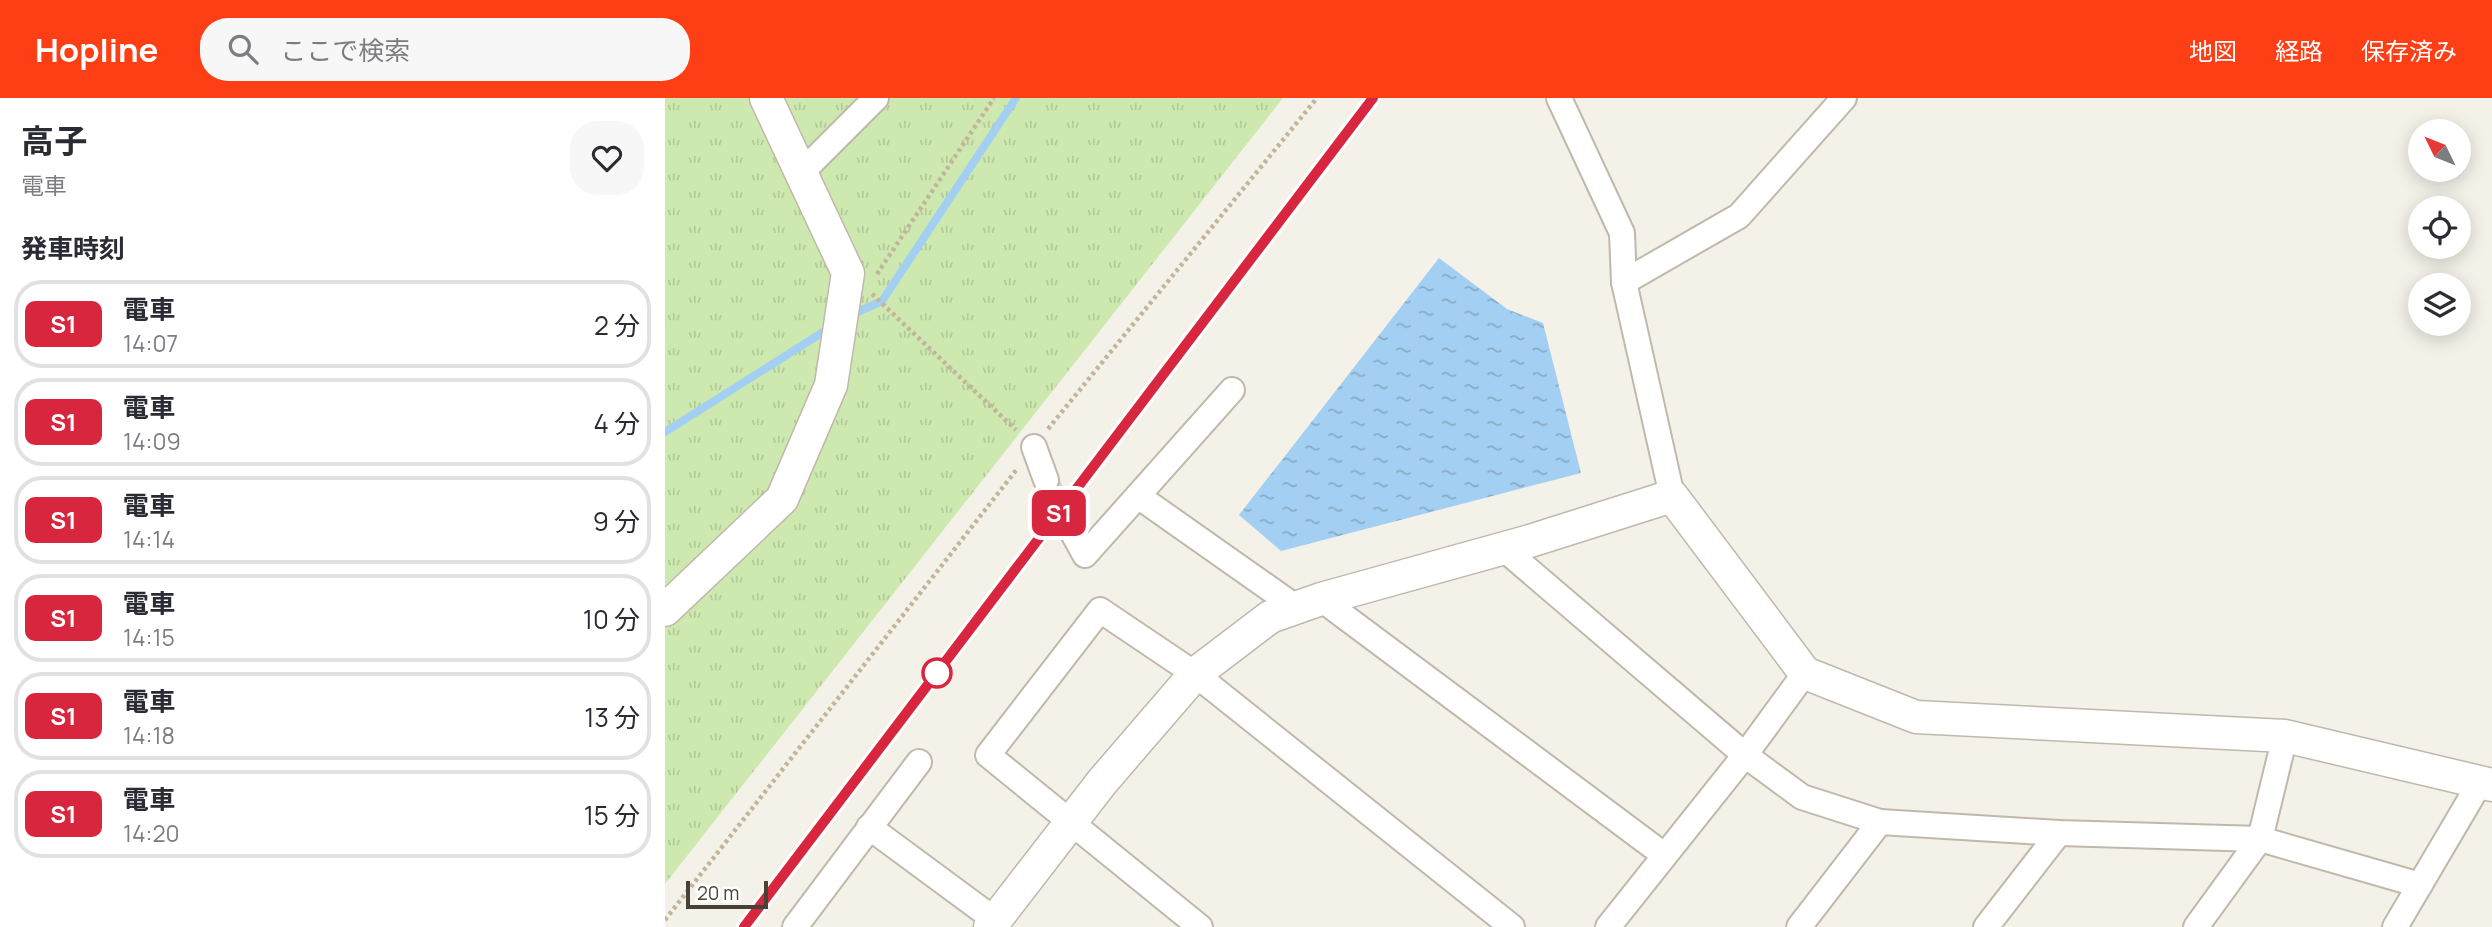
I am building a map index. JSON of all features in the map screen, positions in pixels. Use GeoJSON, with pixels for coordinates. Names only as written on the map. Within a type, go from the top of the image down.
{"type":"FeatureCollection","features":[{"type":"Feature","properties":{"kind":"street"},"geometry":{"type":"LineString","coordinates":[[665,610],[782,499],[831,385],[857,281],[766,98]]}},
{"type":"Feature","properties":{"kind":"street"},"geometry":{"type":"LineString","coordinates":[[801,173],[876,98]]}},
{"type":"Feature","properties":{"kind":"street"},"geometry":{"type":"LineString","coordinates":[[1559,98],[1622,233],[1624,282],[1672,496],[1805,673],[1916,717],[2284,736],[2487,783],[2395,927]]}},
{"type":"Feature","properties":{"kind":"street"},"geometry":{"type":"LineString","coordinates":[[1624,282],[1739,216],[1844,98]]}},
{"type":"Feature","properties":{"kind":"street"},"geometry":{"type":"LineString","coordinates":[[1069,526],[1085,555],[1232,390]]}},
{"type":"Feature","properties":{"kind":"street"},"geometry":{"type":"LineString","coordinates":[[1034,447],[1046,480]]}},
{"type":"Feature","properties":{"kind":"street"},"geometry":{"type":"LineString","coordinates":[[1138,496],[1309,604],[1664,855]]}},
{"type":"Feature","properties":{"kind":"street"},"geometry":{"type":"LineString","coordinates":[[869,827],[992,923],[1195,674],[1270,617],[1504,549],[1672,496]]}},
{"type":"Feature","properties":{"kind":"street"},"geometry":{"type":"LineString","coordinates":[[1504,549],[1745,755],[1802,797],[1879,822],[2059,833],[2260,839],[2420,885]]}},
{"type":"Feature","properties":{"kind":"street"},"geometry":{"type":"LineString","coordinates":[[1200,927],[988,755],[1100,610],[1195,674],[1512,927]]}},
{"type":"Feature","properties":{"kind":"street"},"geometry":{"type":"LineString","coordinates":[[1608,927],[1745,755],[1805,673]]}},
{"type":"Feature","properties":{"kind":"street"},"geometry":{"type":"LineString","coordinates":[[2196,927],[2260,839],[2284,736]]}},
{"type":"Feature","properties":{"kind":"street"},"geometry":{"type":"LineString","coordinates":[[795,927],[919,762]]}},
{"type":"Feature","properties":{"kind":"street"},"geometry":{"type":"LineString","coordinates":[[1799,927],[1879,822]]}},
{"type":"Feature","properties":{"kind":"street"},"geometry":{"type":"LineString","coordinates":[[1986,927],[2059,833]]}},
{"type":"Feature","properties":{"kind":"path"},"geometry":{"type":"LineString","coordinates":[[994,98],[857,281],[1034,447]]}},
{"type":"Feature","properties":{"kind":"path"},"geometry":{"type":"LineString","coordinates":[[665,920],[1034,447],[1317,98]]}},
{"type":"Feature","properties":{"kind":"green space"},"geometry":{"type":"Polygon","coordinates":[[[665,98],[1283,98],[665,884],[665,98]]]}},
{"type":"Feature","properties":{"kind":"water"},"geometry":{"type":"Polygon","coordinates":[[[1439,258],[1507,309],[1543,323],[1581,473],[1281,551],[1239,515],[1439,258]]]}},
{"type":"Feature","properties":{"kind":"waterway"},"geometry":{"type":"LineString","coordinates":[[851,315],[882,301],[1016,98]]}},
{"type":"Feature","properties":{"kind":"waterway"},"geometry":{"type":"LineString","coordinates":[[665,432],[831,327]]}},
{"type":"Feature","properties":{"kind":"tunnel"},"geometry":{"type":"LineString","coordinates":[[1046,480],[1069,526]]}},
{"type":"Feature","properties":{"kind":"railway"},"geometry":{"type":"LineString","coordinates":[[744,927],[1373,98]]}},
{"type":"Feature","properties":{"kind":"train","name":"S1"},"geometry":{"type":"LineString","coordinates":[[744,927],[1373,98]]}}]}
